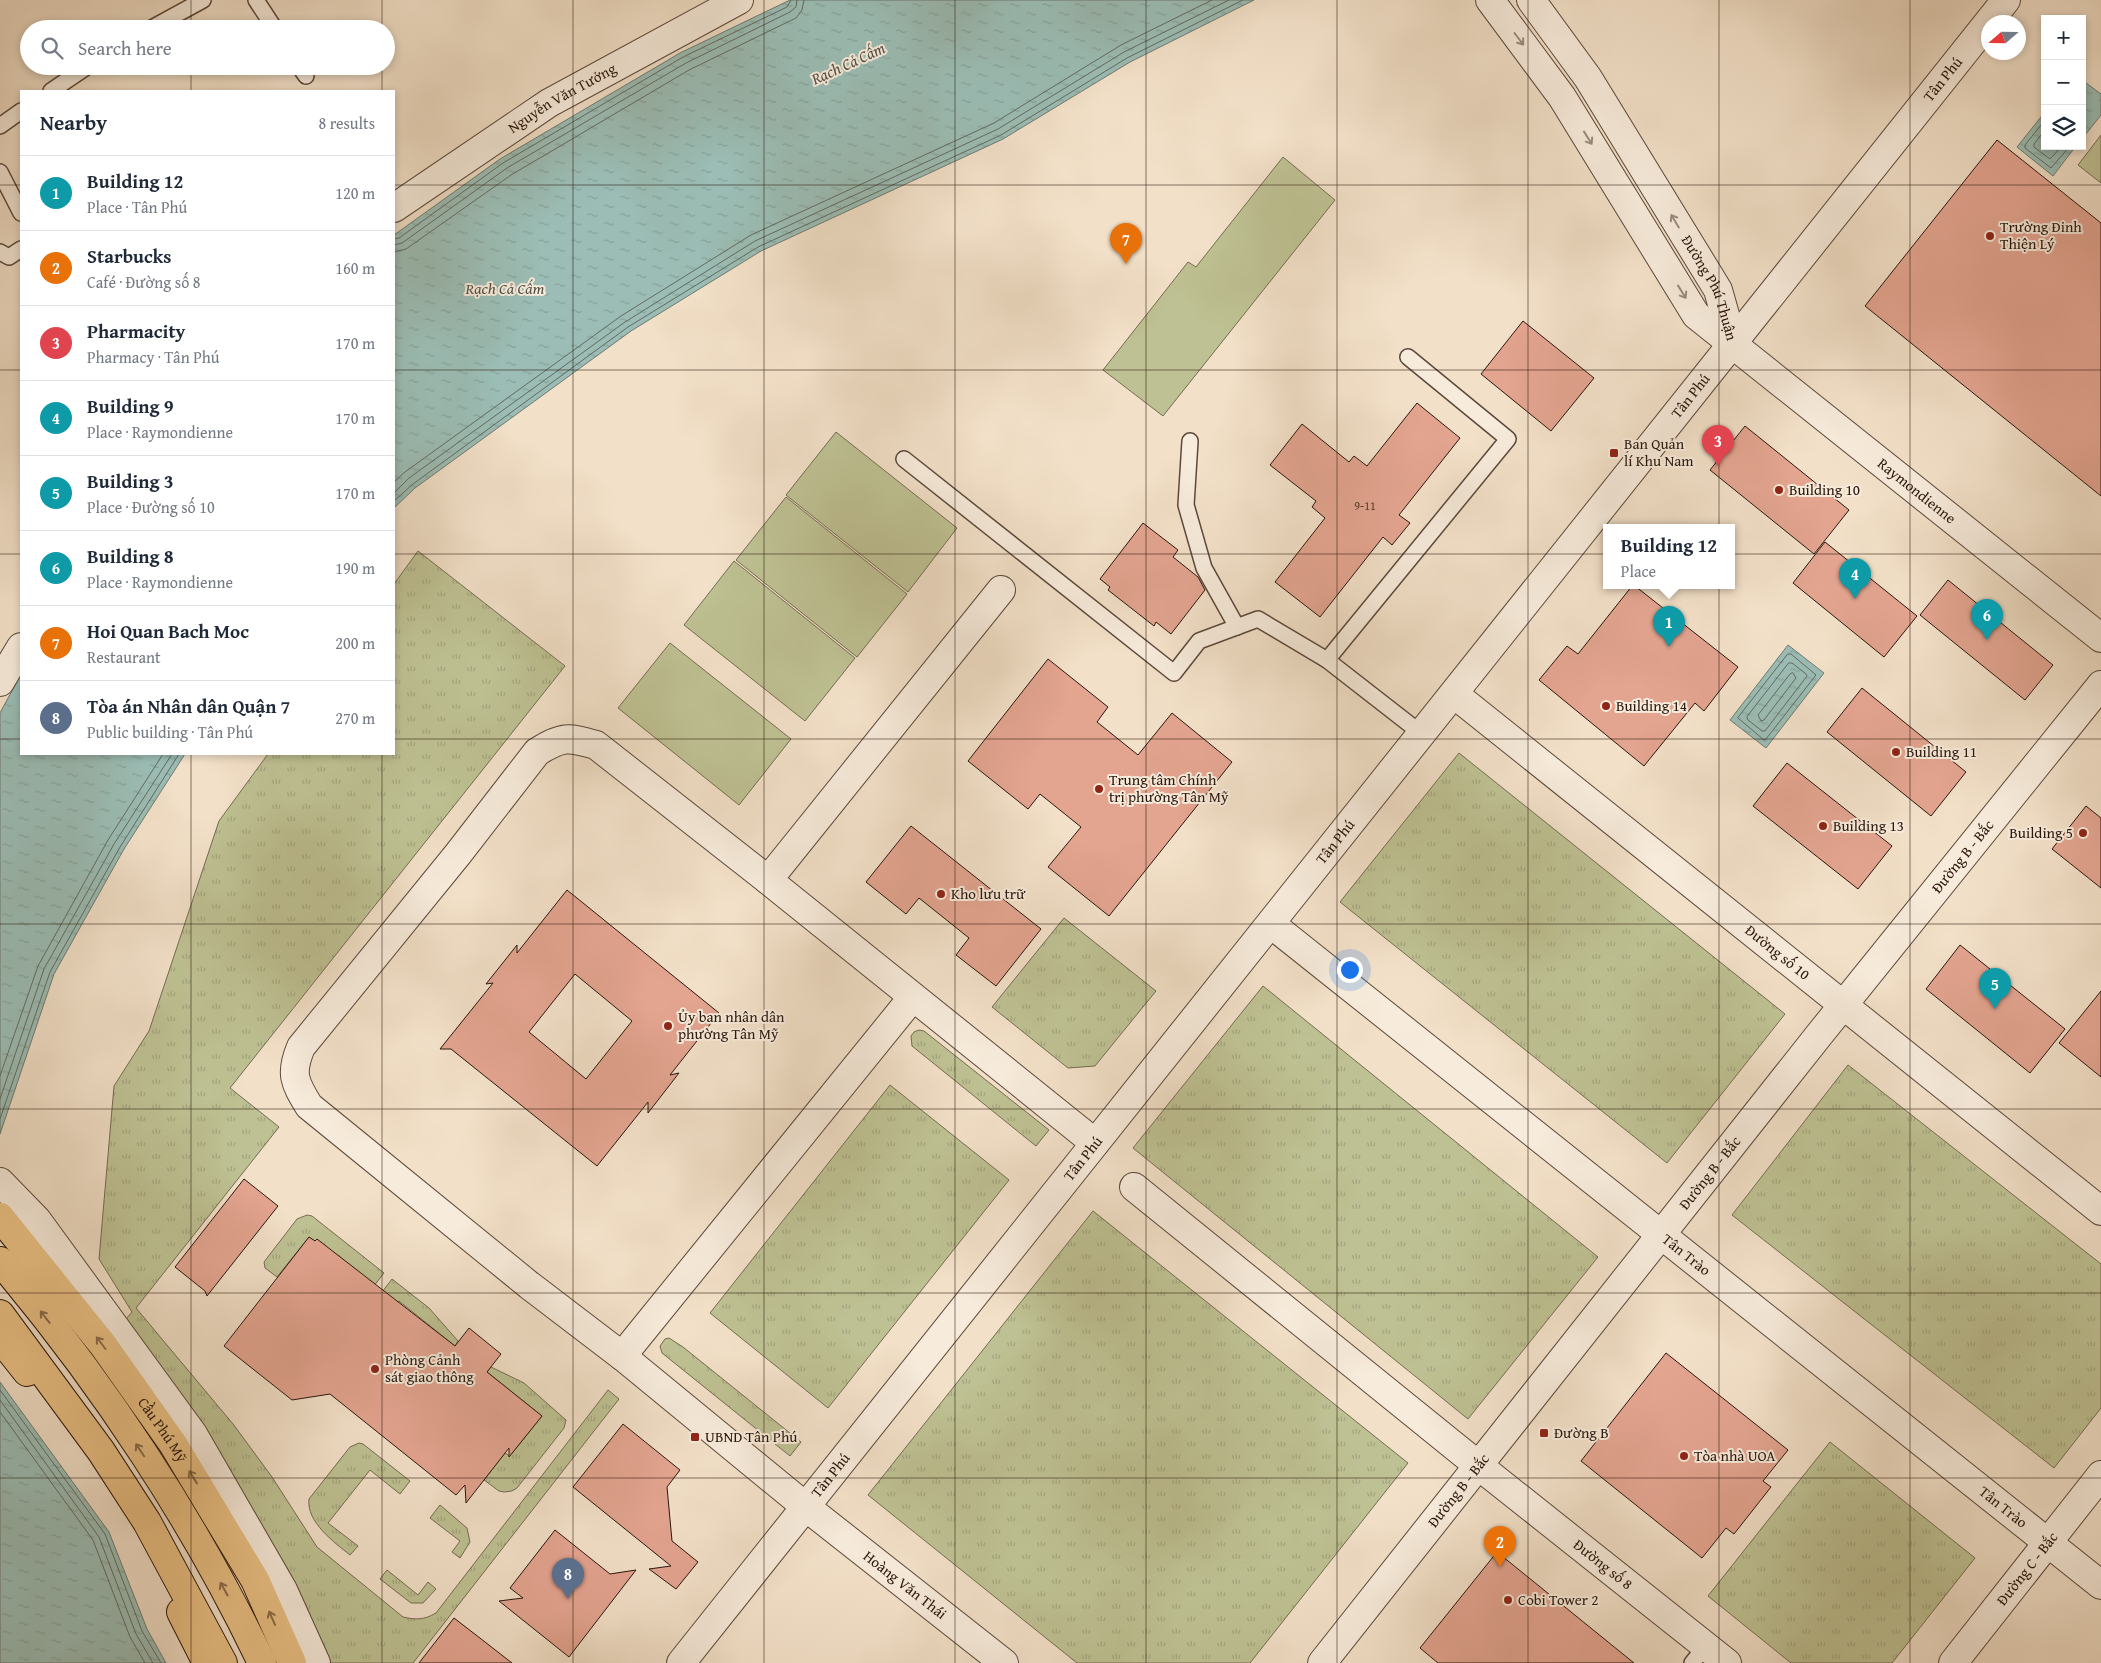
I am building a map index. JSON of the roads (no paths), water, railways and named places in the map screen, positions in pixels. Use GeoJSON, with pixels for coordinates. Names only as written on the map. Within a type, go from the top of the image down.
{"type":"FeatureCollection","features":[{"type":"Feature","properties":{"kind":"main road","name":"Cầu Phú Mỹ"},"geometry":{"type":"LineString","coordinates":[[0,1217],[103,1345],[169,1437],[255,1580],[292,1663]]}},
{"type":"Feature","properties":{"kind":"main road","name":"Cầu Phú Mỹ"},"geometry":{"type":"LineString","coordinates":[[0,1261],[81,1364],[151,1467],[227,1593],[262,1663]]}},
{"type":"Feature","properties":{"kind":"main road"},"geometry":{"type":"LineString","coordinates":[[0,1314],[101,1451],[147,1522],[222,1663]]}},
{"type":"Feature","properties":{"kind":"main road"},"geometry":{"type":"LineString","coordinates":[[0,1338],[49,1400],[90,1457],[133,1525],[173,1596],[207,1663]]}},
{"type":"Feature","properties":{"kind":"street","name":"Nguyễn Văn Tưởng"},"geometry":{"type":"LineString","coordinates":[[395,207],[549,103],[739,0]]}},
{"type":"Feature","properties":{"kind":"street","name":"Đường Phú Thuận"},"geometry":{"type":"LineString","coordinates":[[1490,0],[1562,97],[1696,315],[1733,343]]}},
{"type":"Feature","properties":{"kind":"street","name":"Đường Phú Thuận"},"geometry":{"type":"LineString","coordinates":[[1531,0],[1588,78],[1718,290],[1733,343]]}},
{"type":"Feature","properties":{"kind":"street","name":"Tân Phú"},"geometry":{"type":"LineString","coordinates":[[681,1663],[1998,10]]}},
{"type":"Feature","properties":{"kind":"street","name":"Raymondienne"},"geometry":{"type":"LineString","coordinates":[[1733,343],[2101,638]]}},
{"type":"Feature","properties":{"kind":"street"},"geometry":{"type":"LineString","coordinates":[[768,880],[1001,590]]}},
{"type":"Feature","properties":{"kind":"street"},"geometry":{"type":"LineString","coordinates":[[0,682],[20,649]]}},
{"type":"Feature","properties":{"kind":"street","name":"Đường B - Bắc"},"geometry":{"type":"LineString","coordinates":[[1322,1663],[1843,1005],[2101,684]]}},
{"type":"Feature","properties":{"kind":"street","name":"Đường số 10"},"geometry":{"type":"LineString","coordinates":[[1454,694],[2101,1211]]}},
{"type":"Feature","properties":{"kind":"street","name":"Hoàng Văn Thái"},"geometry":{"type":"LineString","coordinates":[[1004,1663],[806,1507],[622,1356],[529,1285],[309,1106],[297,1087],[294,1064],[301,1047],[458,854],[538,752],[555,741],[575,739],[596,745],[768,880],[912,998],[1095,1143]]}},
{"type":"Feature","properties":{"kind":"street","name":"Tân Trào"},"geometry":{"type":"LineString","coordinates":[[1271,924],[2101,1585]]}},
{"type":"Feature","properties":{"kind":"street"},"geometry":{"type":"LineString","coordinates":[[622,1356],[912,998]]}},
{"type":"Feature","properties":{"kind":"street"},"geometry":{"type":"LineString","coordinates":[[0,1182],[38,1220],[193,1434],[283,1590],[316,1663]]}},
{"type":"Feature","properties":{"kind":"street","name":"Đường số 8"},"geometry":{"type":"LineString","coordinates":[[1134,1187],[1479,1466],[1699,1655],[1727,1663]]}},
{"type":"Feature","properties":{"kind":"street","name":"Đường C - Bắc"},"geometry":{"type":"LineString","coordinates":[[1953,1663],[2046,1542],[2101,1475]]}},
{"type":"Feature","properties":{"kind":"lane"},"geometry":{"type":"LineString","coordinates":[[166,20],[203,0]]}},
{"type":"Feature","properties":{"kind":"lane"},"geometry":{"type":"LineString","coordinates":[[256,0],[269,20]]}},
{"type":"Feature","properties":{"kind":"lane"},"geometry":{"type":"LineString","coordinates":[[52,90],[75,75]]}},
{"type":"Feature","properties":{"kind":"lane"},"geometry":{"type":"LineString","coordinates":[[0,126],[20,112]]}},
{"type":"Feature","properties":{"kind":"lane"},"geometry":{"type":"LineString","coordinates":[[0,172],[20,211]]}},
{"type":"Feature","properties":{"kind":"lane"},"geometry":{"type":"LineString","coordinates":[[0,252],[9,257],[20,250]]}},
{"type":"Feature","properties":{"kind":"lane"},"geometry":{"type":"LineString","coordinates":[[1327,660],[1508,439],[1408,357]]}},
{"type":"Feature","properties":{"kind":"lane"},"geometry":{"type":"LineString","coordinates":[[1190,441],[1186,505],[1204,568],[1236,627]]}},
{"type":"Feature","properties":{"kind":"lane"},"geometry":{"type":"LineString","coordinates":[[904,459],[1174,673],[1199,640],[1258,619],[1327,660],[1422,734]]}},
{"type":"Feature","properties":{"kind":"water","name":"Rạch Cả Cấm"},"geometry":{"type":"Polygon","coordinates":[[[790,0],[1254,0],[1130,62],[1003,139],[761,251],[631,331],[415,488],[395,507],[395,234],[500,159],[680,53],[790,0]]]}},
{"type":"Feature","properties":{"kind":"water"},"geometry":{"type":"Polygon","coordinates":[[[2086,83],[2101,94],[2101,115],[2086,134],[2086,83]]]}},
{"type":"Feature","properties":{"kind":"water"},"geometry":{"type":"Polygon","coordinates":[[[2041,117],[2041,150],[2073,150],[2053,176],[2017,147],[2041,117]]]}},
{"type":"Feature","properties":{"kind":"water"},"geometry":{"type":"Polygon","coordinates":[[[1788,645],[1824,673],[1766,748],[1730,720],[1788,645]]]}},
{"type":"Feature","properties":{"kind":"water"},"geometry":{"type":"Polygon","coordinates":[[[20,676],[20,755],[184,755],[124,849],[54,974],[0,1134],[0,713],[20,676]]]}},
{"type":"Feature","properties":{"kind":"water"},"geometry":{"type":"Polygon","coordinates":[[[0,1382],[109,1532],[147,1629],[166,1663],[0,1663],[0,1382]]]}},
{"type":"Feature","properties":{"kind":"place","name":"Trường Đinh Thiện Lý"},"geometry":{"type":"Point","coordinates":[1990,236]}},
{"type":"Feature","properties":{"kind":"place","name":"Hoi Quan Bach Moc"},"geometry":{"type":"Point","coordinates":[1126,264]}},
{"type":"Feature","properties":{"kind":"place","name":"Ban Quản lí Khu Nam"},"geometry":{"type":"Point","coordinates":[1614,453]}},
{"type":"Feature","properties":{"kind":"place","name":"Pharmacity"},"geometry":{"type":"Point","coordinates":[1718,466]}},
{"type":"Feature","properties":{"kind":"place","name":"Building 10"},"geometry":{"type":"Point","coordinates":[1779,490]}},
{"type":"Feature","properties":{"kind":"place","name":"Building 9"},"geometry":{"type":"Point","coordinates":[1855,599]}},
{"type":"Feature","properties":{"kind":"place","name":"Building 8"},"geometry":{"type":"Point","coordinates":[1987,640]}},
{"type":"Feature","properties":{"kind":"place","name":"Building 12"},"geometry":{"type":"Point","coordinates":[1669,647]}},
{"type":"Feature","properties":{"kind":"place","name":"Building 14"},"geometry":{"type":"Point","coordinates":[1606,706]}},
{"type":"Feature","properties":{"kind":"place","name":"Building 11"},"geometry":{"type":"Point","coordinates":[1896,752]}},
{"type":"Feature","properties":{"kind":"place","name":"Trung tâm Chính trị phường Tân Mỹ"},"geometry":{"type":"Point","coordinates":[1099,789]}},
{"type":"Feature","properties":{"kind":"place","name":"Building 13"},"geometry":{"type":"Point","coordinates":[1823,826]}},
{"type":"Feature","properties":{"kind":"place","name":"Building 5"},"geometry":{"type":"Point","coordinates":[2083,833]}},
{"type":"Feature","properties":{"kind":"place","name":"Kho lưu trữ"},"geometry":{"type":"Point","coordinates":[941,894]}},
{"type":"Feature","properties":{"kind":"place","name":"Building 3"},"geometry":{"type":"Point","coordinates":[1995,1009]}},
{"type":"Feature","properties":{"kind":"place","name":"Ủy ban nhân dân phường Tân Mỹ"},"geometry":{"type":"Point","coordinates":[668,1026]}},
{"type":"Feature","properties":{"kind":"place","name":"Phòng Cảnh sát giao thông"},"geometry":{"type":"Point","coordinates":[375,1369]}},
{"type":"Feature","properties":{"kind":"place","name":"Đường B"},"geometry":{"type":"Point","coordinates":[1544,1433]}},
{"type":"Feature","properties":{"kind":"place","name":"UBND Tân Phú"},"geometry":{"type":"Point","coordinates":[695,1437]}},
{"type":"Feature","properties":{"kind":"place","name":"Tòa nhà UOA"},"geometry":{"type":"Point","coordinates":[1684,1456]}},
{"type":"Feature","properties":{"kind":"place","name":"Starbucks"},"geometry":{"type":"Point","coordinates":[1500,1567]}},
{"type":"Feature","properties":{"kind":"place","name":"Tòa án Nhân dân Quận 7"},"geometry":{"type":"Point","coordinates":[568,1599]}},
{"type":"Feature","properties":{"kind":"place","name":"Cobi Tower 2"},"geometry":{"type":"Point","coordinates":[1508,1600]}}]}
